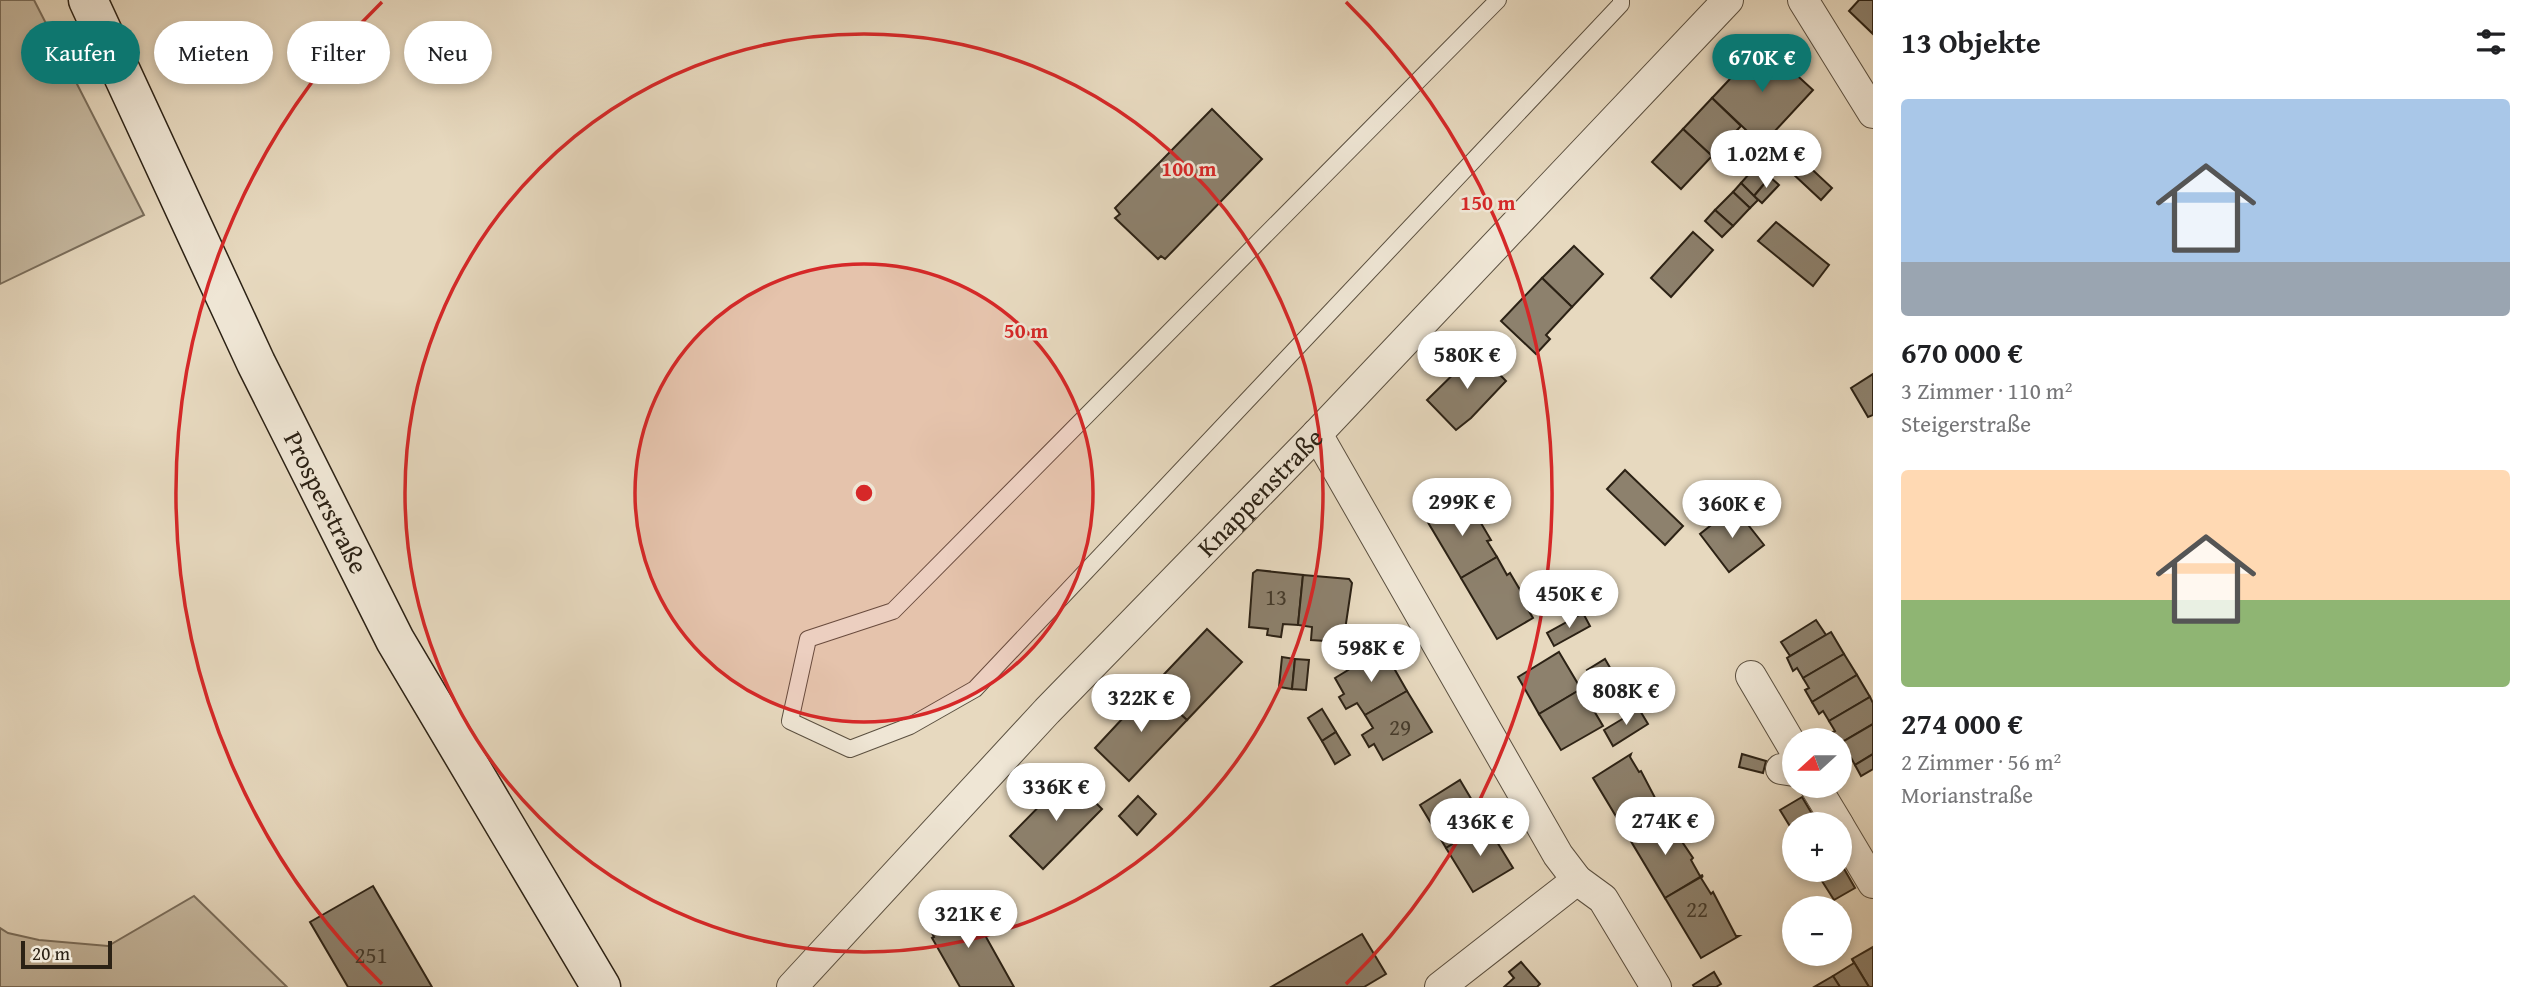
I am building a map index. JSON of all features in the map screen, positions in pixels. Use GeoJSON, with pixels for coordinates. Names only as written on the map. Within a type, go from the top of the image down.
{"type":"FeatureCollection","features":[{"type":"Feature","properties":{"kind":"main road","name":"Prosperstraße"},"geometry":{"type":"LineString","coordinates":[[88,0],[256,363],[395,640],[601,987]]}},
{"type":"Feature","properties":{"kind":"street","name":"Knappenstraße"},"geometry":{"type":"LineString","coordinates":[[792,987],[1047,711],[1317,434],[1728,0]]}},
{"type":"Feature","properties":{"kind":"street"},"geometry":{"type":"LineString","coordinates":[[1803,0],[1873,113]]}},
{"type":"Feature","properties":{"kind":"street"},"geometry":{"type":"LineString","coordinates":[[1317,434],[1558,855],[1577,880],[1603,899],[1656,987]]}},
{"type":"Feature","properties":{"kind":"street"},"geometry":{"type":"LineString","coordinates":[[1751,676],[1782,747]]}},
{"type":"Feature","properties":{"kind":"street"},"geometry":{"type":"LineString","coordinates":[[1852,847],[1873,883]]}},
{"type":"Feature","properties":{"kind":"street"},"geometry":{"type":"LineString","coordinates":[[1440,987],[1577,880]]}},
{"type":"Feature","properties":{"kind":"lane"},"geometry":{"type":"LineString","coordinates":[[1498,0],[893,611],[808,639],[790,721],[850,748],[910,726],[975,689],[1621,4],[1621,0]]}},
{"type":"Feature","properties":{"kind":"shaded area"},"geometry":{"type":"Polygon","coordinates":[[[0,0],[34,0],[45,21],[21,21],[21,84],[77,84],[144,215],[0,284],[0,0]]]}},
{"type":"Feature","properties":{"kind":"shaded area"},"geometry":{"type":"Polygon","coordinates":[[[194,896],[287,987],[0,987],[0,928],[8,933],[39,940],[108,946],[194,896]]]}},
{"type":"Feature","properties":{"kind":"building"},"geometry":{"type":"Polygon","coordinates":[[[1859,0],[1873,0],[1873,34],[1849,11],[1859,0]]]}},
{"type":"Feature","properties":{"kind":"building"},"geometry":{"type":"Polygon","coordinates":[[[1763,44],[1813,90],[1762,145],[1712,98],[1763,44]]]}},
{"type":"Feature","properties":{"kind":"building"},"geometry":{"type":"Polygon","coordinates":[[[1712,98],[1741,126],[1712,156],[1683,129],[1712,98]]]}},
{"type":"Feature","properties":{"kind":"building"},"geometry":{"type":"Polygon","coordinates":[[[1212,109],[1262,159],[1165,259],[1161,256],[1158,259],[1115,218],[1120,214],[1115,208],[1212,109]]]}},
{"type":"Feature","properties":{"kind":"building"},"geometry":{"type":"Polygon","coordinates":[[[1683,129],[1712,156],[1681,189],[1652,162],[1683,129]]]}},
{"type":"Feature","properties":{"kind":"building"},"geometry":{"type":"Polygon","coordinates":[[[1773,133],[1832,188],[1821,200],[1762,145],[1773,133]]]}},
{"type":"Feature","properties":{"kind":"building"},"geometry":{"type":"Polygon","coordinates":[[[1757,165],[1770,177],[1754,196],[1741,183],[1757,165]]]}},
{"type":"Feature","properties":{"kind":"building"},"geometry":{"type":"Polygon","coordinates":[[[1770,177],[1779,185],[1762,203],[1754,196],[1770,177]]]}},
{"type":"Feature","properties":{"kind":"building"},"geometry":{"type":"Polygon","coordinates":[[[1741,183],[1758,200],[1750,208],[1733,192],[1741,183]]]}},
{"type":"Feature","properties":{"kind":"building"},"geometry":{"type":"Polygon","coordinates":[[[1733,192],[1750,208],[1733,226],[1715,210],[1733,192]]]}},
{"type":"Feature","properties":{"kind":"building"},"geometry":{"type":"Polygon","coordinates":[[[1715,210],[1733,226],[1722,237],[1705,221],[1715,210]]]}},
{"type":"Feature","properties":{"kind":"building"},"geometry":{"type":"Polygon","coordinates":[[[1776,222],[1829,265],[1813,286],[1758,241],[1776,222]]]}},
{"type":"Feature","properties":{"kind":"building"},"geometry":{"type":"Polygon","coordinates":[[[1693,232],[1713,250],[1671,297],[1651,278],[1693,232]]]}},
{"type":"Feature","properties":{"kind":"building"},"geometry":{"type":"Polygon","coordinates":[[[1574,246],[1603,274],[1572,307],[1542,278],[1574,246]]]}},
{"type":"Feature","properties":{"kind":"building"},"geometry":{"type":"Polygon","coordinates":[[[1542,278],[1572,307],[1546,335],[1550,339],[1536,354],[1501,321],[1542,278]]]}},
{"type":"Feature","properties":{"kind":"building"},"geometry":{"type":"Polygon","coordinates":[[[1477,351],[1506,381],[1456,430],[1427,400],[1477,351]]]}},
{"type":"Feature","properties":{"kind":"building"},"geometry":{"type":"Polygon","coordinates":[[[1873,374],[1873,415],[1868,417],[1851,388],[1873,374]]]}},
{"type":"Feature","properties":{"kind":"building"},"geometry":{"type":"Polygon","coordinates":[[[1625,470],[1683,526],[1665,545],[1607,489],[1625,470]]]}},
{"type":"Feature","properties":{"kind":"building"},"geometry":{"type":"Polygon","coordinates":[[[1463,498],[1491,540],[1487,541],[1497,557],[1461,578],[1426,519],[1463,498]]]}},
{"type":"Feature","properties":{"kind":"building"},"geometry":{"type":"Polygon","coordinates":[[[1734,507],[1764,545],[1729,572],[1700,534],[1734,507]]]}},
{"type":"Feature","properties":{"kind":"building"},"geometry":{"type":"Polygon","coordinates":[[[1497,557],[1526,600],[1523,601],[1533,618],[1497,639],[1461,578],[1497,557]]]}},
{"type":"Feature","properties":{"kind":"building"},"geometry":{"type":"Polygon","coordinates":[[[1257,570],[1303,575],[1298,625],[1283,624],[1281,637],[1267,635],[1268,629],[1249,627],[1253,573],[1257,570]]]}},
{"type":"Feature","properties":{"kind":"building"},"geometry":{"type":"Polygon","coordinates":[[[1303,575],[1349,579],[1352,583],[1344,637],[1326,635],[1325,641],[1311,640],[1312,627],[1298,625],[1303,575]]]}},
{"type":"Feature","properties":{"kind":"building"},"geometry":{"type":"Polygon","coordinates":[[[1583,613],[1590,626],[1554,646],[1547,633],[1583,613]]]}},
{"type":"Feature","properties":{"kind":"building"},"geometry":{"type":"Polygon","coordinates":[[[1816,620],[1826,635],[1790,656],[1781,642],[1816,620]]]}},
{"type":"Feature","properties":{"kind":"building"},"geometry":{"type":"Polygon","coordinates":[[[1207,629],[1242,662],[1187,720],[1151,688],[1207,629]]]}},
{"type":"Feature","properties":{"kind":"building"},"geometry":{"type":"Polygon","coordinates":[[[1831,632],[1844,654],[1803,678],[1797,668],[1793,671],[1787,658],[1831,632]]]}},
{"type":"Feature","properties":{"kind":"building"},"geometry":{"type":"Polygon","coordinates":[[[1383,649],[1407,691],[1365,715],[1357,703],[1346,709],[1339,697],[1344,694],[1335,678],[1383,649]]]}},
{"type":"Feature","properties":{"kind":"building"},"geometry":{"type":"Polygon","coordinates":[[[1559,652],[1581,689],[1539,714],[1518,677],[1559,652]]]}},
{"type":"Feature","properties":{"kind":"building"},"geometry":{"type":"Polygon","coordinates":[[[1844,654],[1857,675],[1812,702],[1805,690],[1809,688],[1803,678],[1844,654]]]}},
{"type":"Feature","properties":{"kind":"building"},"geometry":{"type":"Polygon","coordinates":[[[1282,657],[1295,659],[1292,689],[1279,687],[1282,657]]]}},
{"type":"Feature","properties":{"kind":"building"},"geometry":{"type":"Polygon","coordinates":[[[1295,659],[1309,660],[1306,690],[1292,689],[1295,659]]]}},
{"type":"Feature","properties":{"kind":"building"},"geometry":{"type":"Polygon","coordinates":[[[1605,659],[1612,671],[1594,681],[1587,670],[1605,659]]]}},
{"type":"Feature","properties":{"kind":"building"},"geometry":{"type":"Polygon","coordinates":[[[1857,675],[1870,697],[1829,721],[1823,711],[1819,714],[1812,702],[1857,675]]]}},
{"type":"Feature","properties":{"kind":"building"},"geometry":{"type":"Polygon","coordinates":[[[1151,688],[1187,720],[1129,781],[1095,748],[1151,688]]]}},
{"type":"Feature","properties":{"kind":"building"},"geometry":{"type":"Polygon","coordinates":[[[1581,689],[1603,726],[1561,750],[1539,714],[1581,689]]]}},
{"type":"Feature","properties":{"kind":"building"},"geometry":{"type":"Polygon","coordinates":[[[1407,691],[1432,732],[1383,760],[1374,744],[1369,747],[1362,735],[1373,728],[1365,715],[1407,691]]]}},
{"type":"Feature","properties":{"kind":"building"},"geometry":{"type":"Polygon","coordinates":[[[1870,697],[1873,703],[1873,724],[1852,736],[1852,728],[1833,728],[1829,721],[1870,697]]]}},
{"type":"Feature","properties":{"kind":"building"},"geometry":{"type":"Polygon","coordinates":[[[1322,709],[1336,732],[1322,741],[1308,718],[1322,709]]]}},
{"type":"Feature","properties":{"kind":"building"},"geometry":{"type":"Polygon","coordinates":[[[1639,709],[1648,724],[1613,746],[1604,730],[1639,709]]]}},
{"type":"Feature","properties":{"kind":"building"},"geometry":{"type":"Polygon","coordinates":[[[1873,724],[1873,754],[1855,765],[1852,760],[1852,736],[1873,724]]]}},
{"type":"Feature","properties":{"kind":"building"},"geometry":{"type":"Polygon","coordinates":[[[1336,732],[1350,755],[1335,764],[1322,741],[1336,732]]]}},
{"type":"Feature","properties":{"kind":"building"},"geometry":{"type":"Polygon","coordinates":[[[1631,754],[1630,757],[1639,772],[1641,771],[1664,815],[1667,815],[1629,838],[1593,778],[1631,754]]]}},
{"type":"Feature","properties":{"kind":"building"},"geometry":{"type":"Polygon","coordinates":[[[1742,754],[1766,761],[1763,773],[1739,767],[1742,754]]]}},
{"type":"Feature","properties":{"kind":"building"},"geometry":{"type":"Polygon","coordinates":[[[1873,754],[1873,769],[1861,776],[1855,765],[1873,754]]]}},
{"type":"Feature","properties":{"kind":"building"},"geometry":{"type":"Polygon","coordinates":[[[1069,776],[1102,809],[1043,869],[1010,836],[1069,776]]]}},
{"type":"Feature","properties":{"kind":"building"},"geometry":{"type":"Polygon","coordinates":[[[1460,780],[1486,824],[1446,848],[1420,805],[1460,780]]]}},
{"type":"Feature","properties":{"kind":"building"},"geometry":{"type":"Polygon","coordinates":[[[1138,796],[1156,814],[1137,835],[1119,816],[1138,796]]]}},
{"type":"Feature","properties":{"kind":"building"},"geometry":{"type":"Polygon","coordinates":[[[1803,798],[1811,812],[1782,813],[1780,810],[1803,798]]]}},
{"type":"Feature","properties":{"kind":"building"},"geometry":{"type":"Polygon","coordinates":[[[1667,815],[1666,818],[1693,858],[1691,860],[1700,876],[1703,875],[1665,898],[1629,838],[1667,815]]]}},
{"type":"Feature","properties":{"kind":"building"},"geometry":{"type":"Polygon","coordinates":[[[1486,824],[1513,868],[1473,892],[1446,848],[1486,824]]]}},
{"type":"Feature","properties":{"kind":"building"},"geometry":{"type":"Polygon","coordinates":[[[1703,876],[1701,878],[1711,894],[1713,892],[1736,936],[1739,936],[1701,958],[1665,898],[1703,876]]]}},
{"type":"Feature","properties":{"kind":"building"},"geometry":{"type":"Polygon","coordinates":[[[1823,882],[1852,882],[1855,888],[1841,896],[1831,896],[1823,882]]]}},
{"type":"Feature","properties":{"kind":"building"},"geometry":{"type":"Polygon","coordinates":[[[373,886],[432,987],[348,987],[310,922],[373,886]]]}},
{"type":"Feature","properties":{"kind":"building"},"geometry":{"type":"Polygon","coordinates":[[[967,903],[1014,987],[960,987],[932,938],[934,937],[929,927],[925,926],[967,903]]]}},
{"type":"Feature","properties":{"kind":"building"},"geometry":{"type":"Polygon","coordinates":[[[1362,934],[1386,974],[1364,987],[1271,987],[1362,934]]]}},
{"type":"Feature","properties":{"kind":"building"},"geometry":{"type":"Polygon","coordinates":[[[1873,947],[1873,987],[1869,987],[1852,959],[1873,947]]]}},
{"type":"Feature","properties":{"kind":"building"},"geometry":{"type":"Polygon","coordinates":[[[1852,959],[1869,987],[1840,987],[1833,976],[1854,963],[1852,959]]]}},
{"type":"Feature","properties":{"kind":"building"},"geometry":{"type":"Polygon","coordinates":[[[1521,962],[1540,984],[1537,987],[1504,987],[1514,978],[1509,972],[1521,962]]]}},
{"type":"Feature","properties":{"kind":"building"},"geometry":{"type":"Polygon","coordinates":[[[1714,972],[1721,984],[1716,987],[1694,987],[1693,985],[1714,972]]]}},
{"type":"Feature","properties":{"kind":"building"},"geometry":{"type":"Polygon","coordinates":[[[1833,976],[1840,987],[1814,987],[1833,976]]]}}]}
